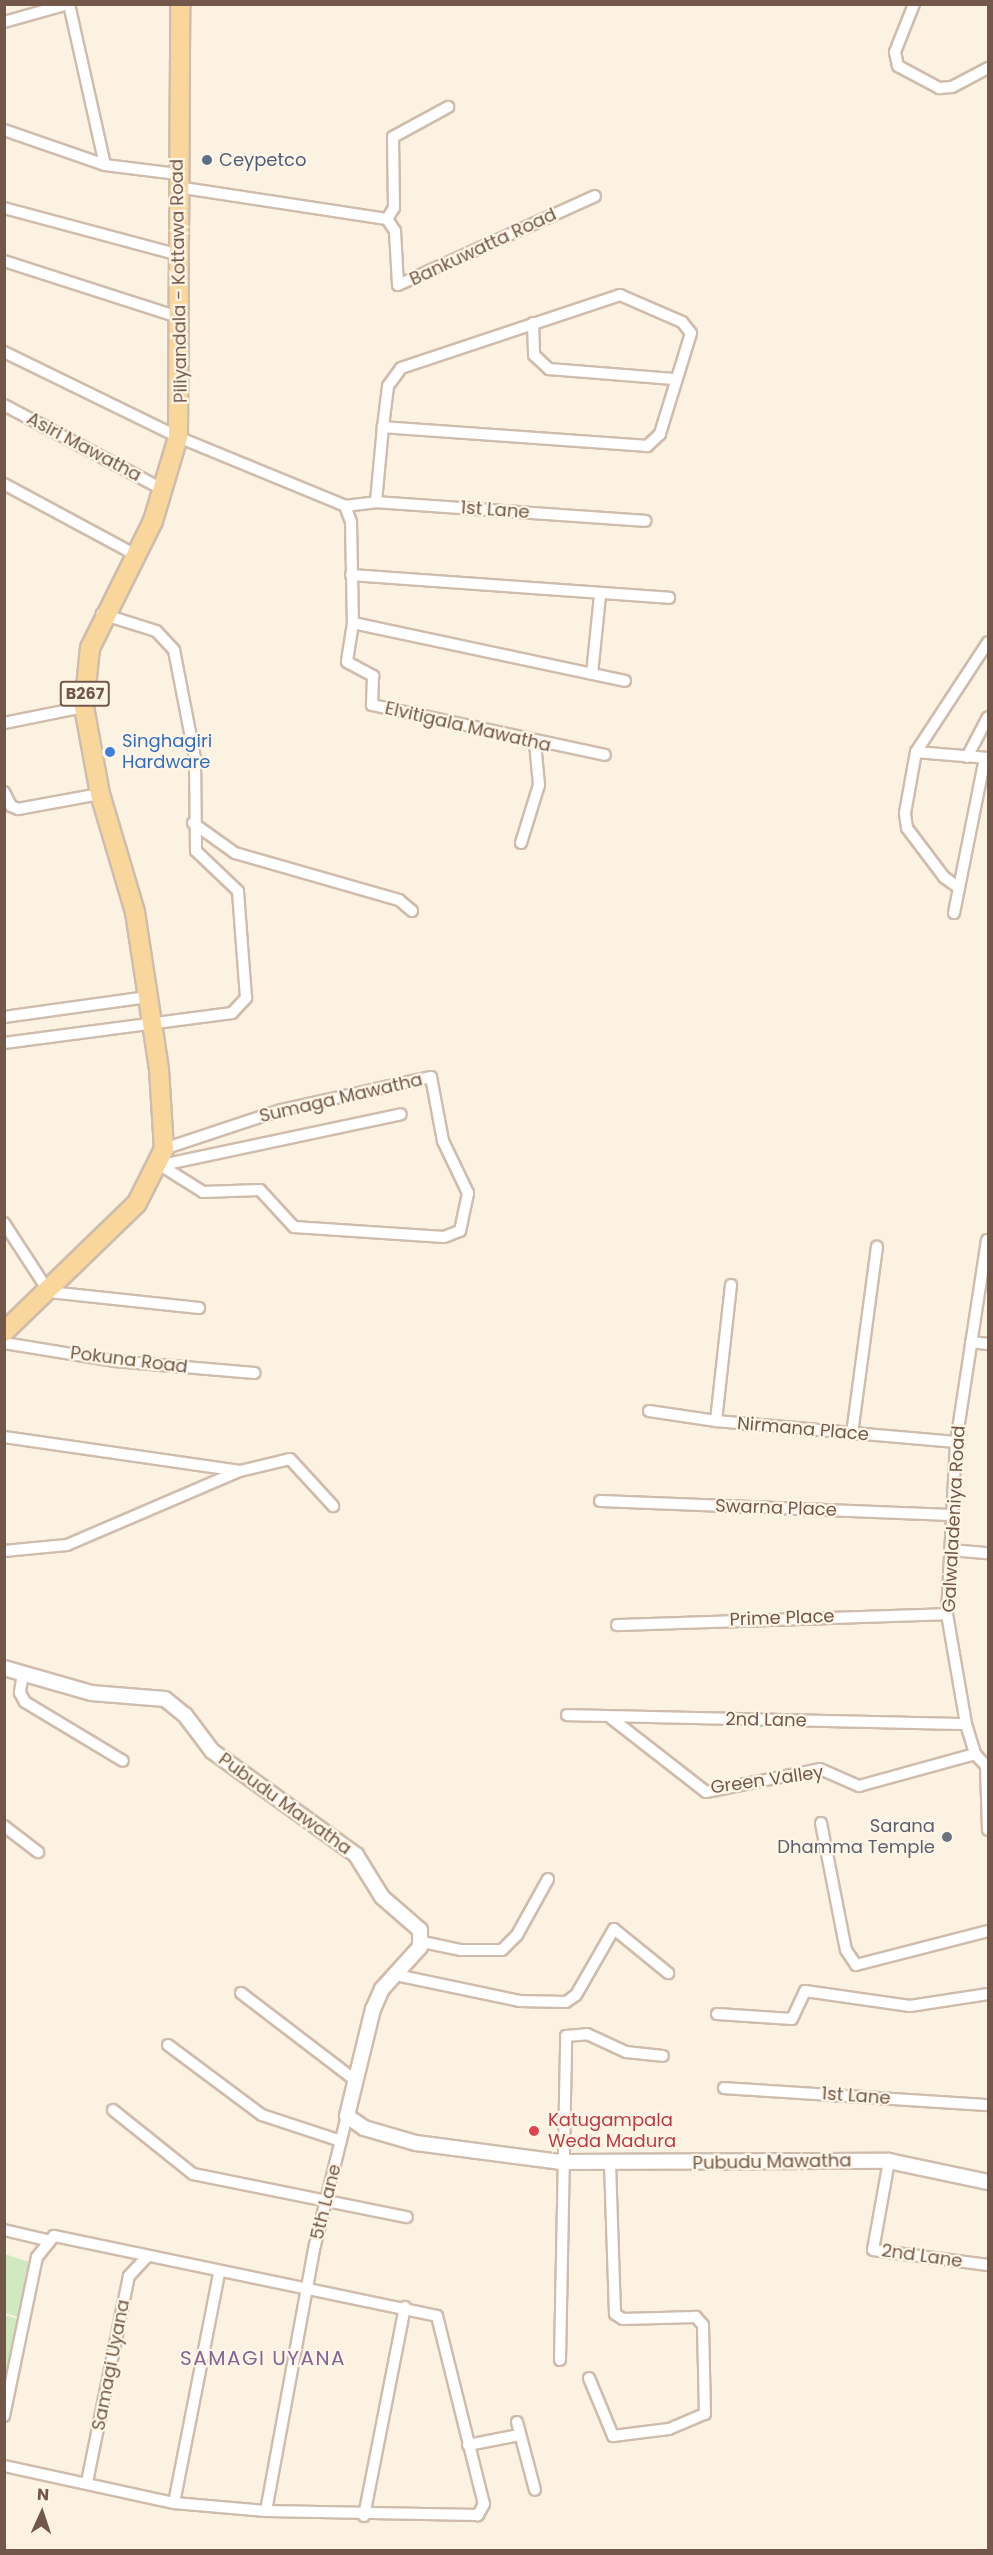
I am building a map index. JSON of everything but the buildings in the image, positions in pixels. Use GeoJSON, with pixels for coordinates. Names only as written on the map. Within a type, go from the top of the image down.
{"type":"FeatureCollection","features":[{"type":"Feature","properties":{"kind":"main road","name":"Piliyandala - Kottawa Road"},"geometry":{"type":"LineString","coordinates":[[162,1159],[153,1023],[135,912],[100,794],[84,707],[90,648],[102,614],[164,490],[178,437],[182,318],[177,181],[180,4]]}},
{"type":"Feature","properties":{"kind":"main road"},"geometry":{"type":"LineString","coordinates":[[4,1332],[49,1292],[137,1203],[162,1159]]}},
{"type":"Feature","properties":{"kind":"street"},"geometry":{"type":"LineString","coordinates":[[4,22],[69,4],[105,165]]}},
{"type":"Feature","properties":{"kind":"street"},"geometry":{"type":"LineString","coordinates":[[914,4],[895,52],[898,66],[939,88],[952,87],[988,68]]}},
{"type":"Feature","properties":{"kind":"street"},"geometry":{"type":"LineString","coordinates":[[4,130],[105,165],[177,181],[387,219],[394,208],[393,137],[448,107]]}},
{"type":"Feature","properties":{"kind":"street","name":"Bankuwatta Road"},"geometry":{"type":"LineString","coordinates":[[387,219],[395,231],[395,281],[405,284],[595,196]]}},
{"type":"Feature","properties":{"kind":"street"},"geometry":{"type":"LineString","coordinates":[[4,208],[179,255]]}},
{"type":"Feature","properties":{"kind":"street"},"geometry":{"type":"LineString","coordinates":[[4,261],[182,318]]}},
{"type":"Feature","properties":{"kind":"street"},"geometry":{"type":"LineString","coordinates":[[376,502],[382,427],[388,386],[401,368],[610,296],[629,297],[688,326],[691,333],[674,379],[660,434],[647,446],[382,427]]}},
{"type":"Feature","properties":{"kind":"street"},"geometry":{"type":"LineString","coordinates":[[533,323],[534,355],[549,369],[674,379]]}},
{"type":"Feature","properties":{"kind":"street"},"geometry":{"type":"LineString","coordinates":[[4,352],[178,437],[345,506]]}},
{"type":"Feature","properties":{"kind":"street","name":"Asiri Mawatha"},"geometry":{"type":"LineString","coordinates":[[4,405],[164,490]]}},
{"type":"Feature","properties":{"kind":"street"},"geometry":{"type":"LineString","coordinates":[[4,484],[134,554]]}},
{"type":"Feature","properties":{"kind":"street","name":"1st Lane"},"geometry":{"type":"LineString","coordinates":[[345,506],[376,502],[645,521]]}},
{"type":"Feature","properties":{"kind":"street","name":"Elvitigala Mawatha"},"geometry":{"type":"LineString","coordinates":[[345,506],[351,522],[353,624],[347,662],[373,676],[372,705],[535,743],[606,755]]}},
{"type":"Feature","properties":{"kind":"street"},"geometry":{"type":"LineString","coordinates":[[351,575],[600,595],[669,598]]}},
{"type":"Feature","properties":{"kind":"street"},"geometry":{"type":"LineString","coordinates":[[592,674],[600,595]]}},
{"type":"Feature","properties":{"kind":"street"},"geometry":{"type":"LineString","coordinates":[[4,1043],[232,1013],[244,1004],[248,990],[237,891],[196,851],[193,823],[195,758],[174,650],[156,631],[102,614]]}},
{"type":"Feature","properties":{"kind":"street"},"geometry":{"type":"LineString","coordinates":[[353,624],[625,681]]}},
{"type":"Feature","properties":{"kind":"street"},"geometry":{"type":"LineString","coordinates":[[959,888],[944,877],[907,828],[916,752],[988,642]]}},
{"type":"Feature","properties":{"kind":"street"},"geometry":{"type":"LineString","coordinates":[[4,723],[84,707]]}},
{"type":"Feature","properties":{"kind":"street"},"geometry":{"type":"LineString","coordinates":[[967,756],[988,717]]}},
{"type":"Feature","properties":{"kind":"street"},"geometry":{"type":"LineString","coordinates":[[521,843],[539,785],[535,743]]}},
{"type":"Feature","properties":{"kind":"street"},"geometry":{"type":"LineString","coordinates":[[916,752],[987,758],[954,913]]}},
{"type":"Feature","properties":{"kind":"street"},"geometry":{"type":"LineString","coordinates":[[4,792],[10,806],[18,809],[100,794]]}},
{"type":"Feature","properties":{"kind":"street"},"geometry":{"type":"LineString","coordinates":[[193,823],[235,853],[388,897],[412,911]]}},
{"type":"Feature","properties":{"kind":"street"},"geometry":{"type":"LineString","coordinates":[[4,1017],[148,997]]}},
{"type":"Feature","properties":{"kind":"street","name":"Sumaga Mawatha"},"geometry":{"type":"LineString","coordinates":[[431,1077],[443,1141],[468,1193],[460,1231],[444,1237],[294,1227],[260,1190],[203,1192],[162,1159],[280,1110],[431,1077]]}},
{"type":"Feature","properties":{"kind":"street"},"geometry":{"type":"LineString","coordinates":[[162,1159],[400,1114]]}},
{"type":"Feature","properties":{"kind":"street"},"geometry":{"type":"LineString","coordinates":[[4,1223],[49,1292],[199,1308]]}},
{"type":"Feature","properties":{"kind":"street","name":"Galwaladeniya Road"},"geometry":{"type":"LineString","coordinates":[[987,1240],[956,1442],[947,1614],[966,1724],[975,1754],[986,1766],[988,1830]]}},
{"type":"Feature","properties":{"kind":"street"},"geometry":{"type":"LineString","coordinates":[[852,1434],[877,1247]]}},
{"type":"Feature","properties":{"kind":"street","name":"Nirmana Place"},"geometry":{"type":"LineString","coordinates":[[731,1286],[716,1421],[956,1442]]}},
{"type":"Feature","properties":{"kind":"street"},"geometry":{"type":"LineString","coordinates":[[971,1342],[988,1344]]}},
{"type":"Feature","properties":{"kind":"street","name":"Pokuna Road"},"geometry":{"type":"LineString","coordinates":[[4,1343],[114,1361],[254,1373]]}},
{"type":"Feature","properties":{"kind":"street"},"geometry":{"type":"LineString","coordinates":[[649,1411],[716,1421]]}},
{"type":"Feature","properties":{"kind":"street"},"geometry":{"type":"LineString","coordinates":[[4,1437],[240,1471]]}},
{"type":"Feature","properties":{"kind":"street"},"geometry":{"type":"LineString","coordinates":[[4,1551],[67,1545],[240,1471],[290,1459],[333,1506]]}},
{"type":"Feature","properties":{"kind":"street","name":"Swarna Place"},"geometry":{"type":"LineString","coordinates":[[600,1501],[952,1515]]}},
{"type":"Feature","properties":{"kind":"street"},"geometry":{"type":"LineString","coordinates":[[950,1550],[988,1553]]}},
{"type":"Feature","properties":{"kind":"street","name":"Prime Place"},"geometry":{"type":"LineString","coordinates":[[618,1625],[947,1614]]}},
{"type":"Feature","properties":{"kind":"street","name":"Pubudu Mawatha"},"geometry":{"type":"LineString","coordinates":[[4,1668],[91,1693],[155,1695],[171,1703],[212,1751],[356,1855],[382,1897],[420,1930],[423,1942]]}},
{"type":"Feature","properties":{"kind":"street"},"geometry":{"type":"LineString","coordinates":[[23,1673],[20,1693],[25,1702],[123,1761]]}},
{"type":"Feature","properties":{"kind":"street","name":"2nd Lane"},"geometry":{"type":"LineString","coordinates":[[567,1715],[611,1718],[966,1724]]}},
{"type":"Feature","properties":{"kind":"street","name":"Green Valley"},"geometry":{"type":"LineString","coordinates":[[611,1718],[706,1792],[820,1769],[859,1786],[975,1754]]}},
{"type":"Feature","properties":{"kind":"street"},"geometry":{"type":"LineString","coordinates":[[821,1823],[846,1950],[856,1965],[988,1931]]}},
{"type":"Feature","properties":{"kind":"street"},"geometry":{"type":"LineString","coordinates":[[4,1826],[38,1852]]}},
{"type":"Feature","properties":{"kind":"street"},"geometry":{"type":"LineString","coordinates":[[347,2116],[376,1999],[423,1942],[478,1952],[502,1950],[517,1935],[548,1879]]}},
{"type":"Feature","properties":{"kind":"street"},"geometry":{"type":"LineString","coordinates":[[396,1975],[519,2001],[566,2002],[576,1995],[614,1929],[668,1973]]}},
{"type":"Feature","properties":{"kind":"street"},"geometry":{"type":"LineString","coordinates":[[717,2014],[792,2019],[805,1991],[910,2006],[988,1994]]}},
{"type":"Feature","properties":{"kind":"street"},"geometry":{"type":"LineString","coordinates":[[241,1993],[356,2081]]}},
{"type":"Feature","properties":{"kind":"street"},"geometry":{"type":"LineString","coordinates":[[560,2360],[560,2162],[566,2036],[587,2034],[626,2052],[663,2056]]}},
{"type":"Feature","properties":{"kind":"street"},"geometry":{"type":"LineString","coordinates":[[168,2045],[262,2115],[341,2141]]}},
{"type":"Feature","properties":{"kind":"street","name":"1st Lane"},"geometry":{"type":"LineString","coordinates":[[724,2088],[988,2105]]}},
{"type":"Feature","properties":{"kind":"street"},"geometry":{"type":"LineString","coordinates":[[113,2110],[193,2174],[407,2217]]}},
{"type":"Feature","properties":{"kind":"street","name":"Pubudu Mawatha"},"geometry":{"type":"LineString","coordinates":[[347,2116],[384,2136],[560,2162],[610,2164],[889,2161],[988,2182]]}},
{"type":"Feature","properties":{"kind":"street","name":"5th Lane"},"geometry":{"type":"LineString","coordinates":[[308,2288],[347,2116]]}},
{"type":"Feature","properties":{"kind":"street","name":"2nd Lane"},"geometry":{"type":"LineString","coordinates":[[889,2161],[873,2250],[988,2265]]}},
{"type":"Feature","properties":{"kind":"street"},"geometry":{"type":"LineString","coordinates":[[589,2378],[613,2436],[669,2429],[705,2414],[703,2325],[696,2317],[623,2319],[615,2314],[610,2164]]}},
{"type":"Feature","properties":{"kind":"street"},"geometry":{"type":"LineString","coordinates":[[4,2230],[46,2240],[54,2236],[219,2274],[405,2307],[442,2321],[468,2445],[483,2494],[478,2515],[364,2517],[174,2503],[87,2482],[4,2466]]}},
{"type":"Feature","properties":{"kind":"street"},"geometry":{"type":"LineString","coordinates":[[4,2416],[33,2272],[46,2240]]}},
{"type":"Feature","properties":{"kind":"street","name":"Samagi Uyana"},"geometry":{"type":"LineString","coordinates":[[87,2482],[129,2276],[147,2257]]}},
{"type":"Feature","properties":{"kind":"street"},"geometry":{"type":"LineString","coordinates":[[174,2503],[219,2274]]}},
{"type":"Feature","properties":{"kind":"street"},"geometry":{"type":"LineString","coordinates":[[266,2511],[308,2288]]}},
{"type":"Feature","properties":{"kind":"street"},"geometry":{"type":"LineString","coordinates":[[364,2517],[405,2307]]}},
{"type":"Feature","properties":{"kind":"street"},"geometry":{"type":"LineString","coordinates":[[517,2422],[535,2490]]}},
{"type":"Feature","properties":{"kind":"street"},"geometry":{"type":"LineString","coordinates":[[468,2445],[519,2434]]}},
{"type":"Feature","properties":{"kind":"green space"},"geometry":{"type":"Polygon","coordinates":[[[5,2254],[32,2263],[21,2318],[5,2313],[5,2254]]]}},
{"type":"Feature","properties":{"kind":"green space"},"geometry":{"type":"Polygon","coordinates":[[[5,2315],[21,2320],[5,2385],[5,2315]]]}},
{"type":"Feature","properties":{"kind":"place","name":"Ceypetco"},"geometry":{"type":"Point","coordinates":[207,160]}},
{"type":"Feature","properties":{"kind":"place","name":"Singhagiri Hardware"},"geometry":{"type":"Point","coordinates":[110,752]}},
{"type":"Feature","properties":{"kind":"place","name":"Sarana Dhamma Temple"},"geometry":{"type":"Point","coordinates":[947,1837]}},
{"type":"Feature","properties":{"kind":"place","name":"Katugampala Weda Madura"},"geometry":{"type":"Point","coordinates":[534,2131]}},
{"type":"Feature","properties":{"kind":"district","name":"SAMAGI UYANA"},"geometry":{"type":"Point","coordinates":[263,2358]}}]}
